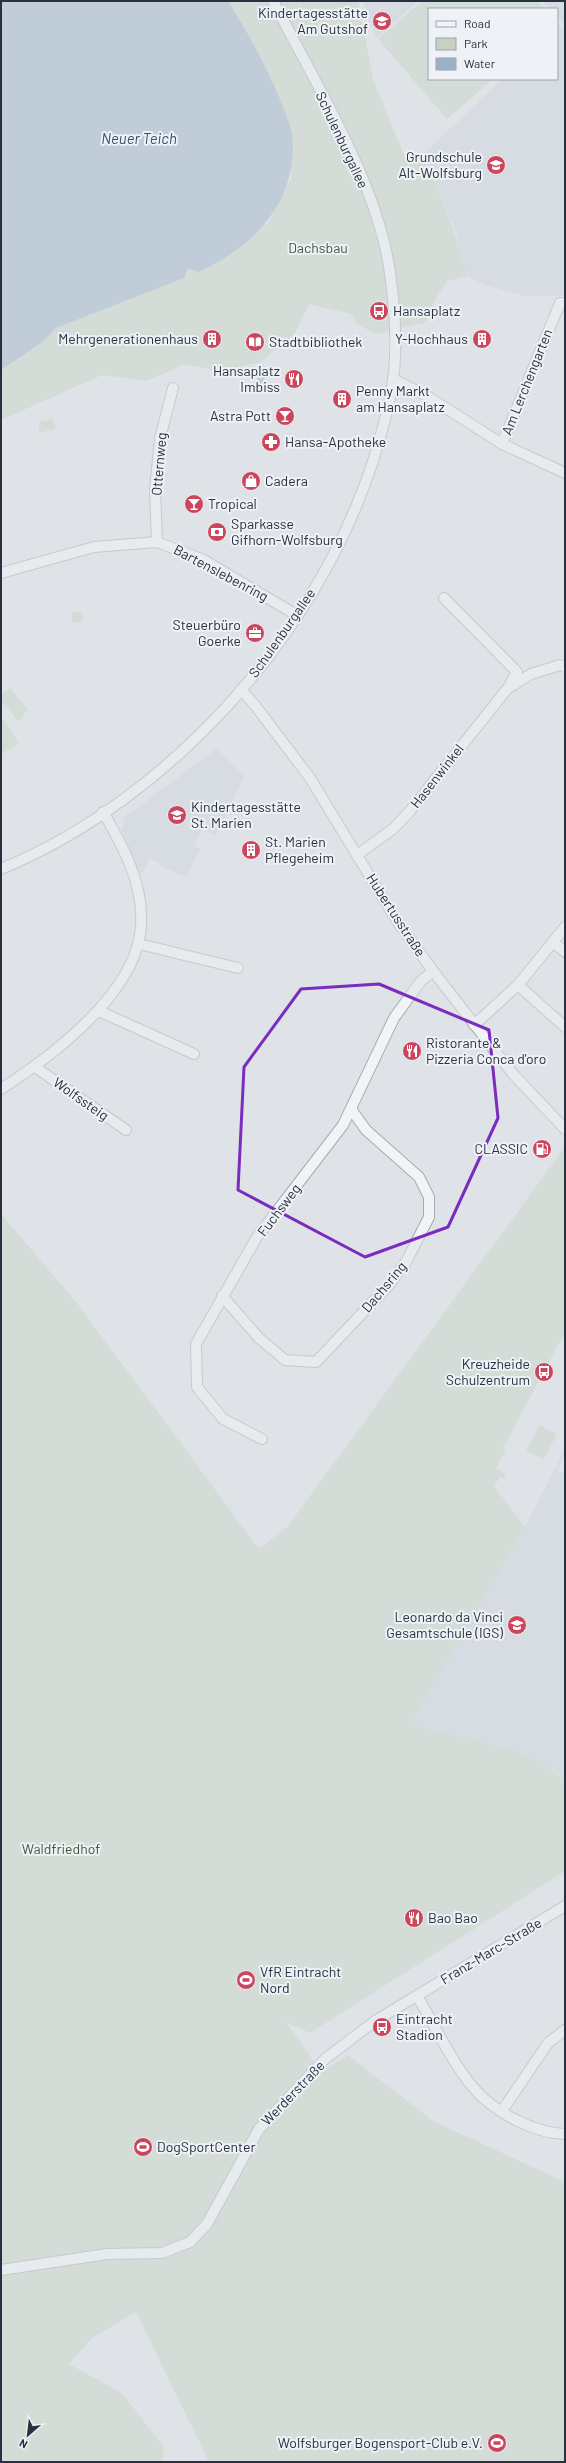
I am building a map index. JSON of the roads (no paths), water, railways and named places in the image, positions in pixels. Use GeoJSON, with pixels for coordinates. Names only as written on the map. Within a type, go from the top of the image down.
{"type":"FeatureCollection","features":[{"type":"Feature","properties":{"kind":"street","name":"Schulenburgallee"},"geometry":{"type":"LineString","coordinates":[[1,868],[59,840],[103,812],[150,777],[190,743],[241,690],[298,616],[335,551],[359,502],[382,431],[393,379],[395,358],[390,269],[376,218],[359,169],[273,1]]}},
{"type":"Feature","properties":{"kind":"street","name":"Am Lerchengarten"},"geometry":{"type":"LineString","coordinates":[[502,444],[562,303]]}},
{"type":"Feature","properties":{"kind":"street"},"geometry":{"type":"LineString","coordinates":[[393,379],[427,396],[502,444],[565,473]]}},
{"type":"Feature","properties":{"kind":"street","name":"Otternweg"},"geometry":{"type":"LineString","coordinates":[[157,542],[155,490],[160,438],[173,388]]}},
{"type":"Feature","properties":{"kind":"street","name":"Bartenslebenring"},"geometry":{"type":"LineString","coordinates":[[1,573],[94,547],[157,542],[204,560],[298,616]]}},
{"type":"Feature","properties":{"kind":"street","name":"Hasenwinkel"},"geometry":{"type":"LineString","coordinates":[[357,855],[393,829],[410,811],[507,689],[517,672],[444,598]]}},
{"type":"Feature","properties":{"kind":"street","name":"Hasenwinkel"},"geometry":{"type":"LineString","coordinates":[[507,689],[531,674],[560,666],[565,667]]}},
{"type":"Feature","properties":{"kind":"street","name":"Hubertusstraße"},"geometry":{"type":"LineString","coordinates":[[241,690],[254,704],[310,778],[398,922],[433,971],[513,1074],[565,1129]]}},
{"type":"Feature","properties":{"kind":"street"},"geometry":{"type":"LineString","coordinates":[[1,1089],[35,1067],[99,1011],[128,968],[139,944],[142,925],[139,896],[130,865],[103,812]]}},
{"type":"Feature","properties":{"kind":"street"},"geometry":{"type":"LineString","coordinates":[[474,1025],[518,985],[565,928]]}},
{"type":"Feature","properties":{"kind":"street"},"geometry":{"type":"LineString","coordinates":[[554,943],[565,952]]}},
{"type":"Feature","properties":{"kind":"street"},"geometry":{"type":"LineString","coordinates":[[139,944],[238,968]]}},
{"type":"Feature","properties":{"kind":"street","name":"Fuchsweg"},"geometry":{"type":"LineString","coordinates":[[262,1439],[224,1420],[197,1387],[196,1344],[257,1237],[343,1125],[394,1018],[421,981],[433,971]]}},
{"type":"Feature","properties":{"kind":"street"},"geometry":{"type":"LineString","coordinates":[[518,985],[565,1027]]}},
{"type":"Feature","properties":{"kind":"street"},"geometry":{"type":"LineString","coordinates":[[99,1011],[194,1054]]}},
{"type":"Feature","properties":{"kind":"street","name":"Wolfssteig"},"geometry":{"type":"LineString","coordinates":[[35,1067],[126,1130]]}},
{"type":"Feature","properties":{"kind":"street","name":"Dachsring"},"geometry":{"type":"LineString","coordinates":[[222,1296],[259,1338],[285,1360],[316,1362],[389,1285],[406,1262],[424,1232],[429,1217],[429,1197],[419,1177],[366,1130],[351,1110]]}},
{"type":"Feature","properties":{"kind":"street","name":"Franz-Marc-Straße"},"geometry":{"type":"LineString","coordinates":[[417,1996],[565,1906]]}},
{"type":"Feature","properties":{"kind":"street"},"geometry":{"type":"LineString","coordinates":[[417,1996],[458,2065],[480,2095],[519,2122],[548,2132],[565,2134]]}},
{"type":"Feature","properties":{"kind":"street","name":"Werderstraße"},"geometry":{"type":"LineString","coordinates":[[1,2270],[108,2254],[162,2253],[190,2242],[207,2224],[259,2129],[325,2060],[359,2032],[417,1996]]}},
{"type":"Feature","properties":{"kind":"street"},"geometry":{"type":"LineString","coordinates":[[502,2111],[548,2043],[565,2030]]}},
{"type":"Feature","properties":{"kind":"water","name":"Neuer Teich"},"geometry":{"type":"Polygon","coordinates":[[[1,1],[228,1],[254,45],[271,79],[285,111],[293,142],[289,178],[273,213],[261,228],[232,253],[198,272],[188,268],[184,278],[56,328],[44,341],[1,370],[1,1]]]}},
{"type":"Feature","properties":{"kind":"water"},"geometry":{"type":"Polygon","coordinates":[[[258,375],[265,377],[261,392],[255,390],[258,375]]]}},
{"type":"Feature","properties":{"kind":"place","name":"Kindertagesstätte Am Gutshof"},"geometry":{"type":"Point","coordinates":[382,21]}},
{"type":"Feature","properties":{"kind":"place","name":"Grundschule Alt-Wolfsburg"},"geometry":{"type":"Point","coordinates":[496,165]}},
{"type":"Feature","properties":{"kind":"place","name":"Hansaplatz"},"geometry":{"type":"Point","coordinates":[379,311]}},
{"type":"Feature","properties":{"kind":"place","name":"Mehrgenerationenhaus"},"geometry":{"type":"Point","coordinates":[212,339]}},
{"type":"Feature","properties":{"kind":"place","name":"Y-Hochhaus"},"geometry":{"type":"Point","coordinates":[482,339]}},
{"type":"Feature","properties":{"kind":"place","name":"Stadtbibliothek"},"geometry":{"type":"Point","coordinates":[255,342]}},
{"type":"Feature","properties":{"kind":"place","name":"Hansaplatz Imbiss"},"geometry":{"type":"Point","coordinates":[294,379]}},
{"type":"Feature","properties":{"kind":"place","name":"Penny Markt am Hansaplatz"},"geometry":{"type":"Point","coordinates":[342,399]}},
{"type":"Feature","properties":{"kind":"place","name":"Astra Pott"},"geometry":{"type":"Point","coordinates":[285,416]}},
{"type":"Feature","properties":{"kind":"place","name":"Hansa-Apotheke"},"geometry":{"type":"Point","coordinates":[271,442]}},
{"type":"Feature","properties":{"kind":"place","name":"Cadera"},"geometry":{"type":"Point","coordinates":[251,481]}},
{"type":"Feature","properties":{"kind":"place","name":"Tropical"},"geometry":{"type":"Point","coordinates":[194,504]}},
{"type":"Feature","properties":{"kind":"place","name":"Sparkasse Gifhorn-Wolfsburg"},"geometry":{"type":"Point","coordinates":[217,532]}},
{"type":"Feature","properties":{"kind":"place","name":"Steuerbüro Goerke"},"geometry":{"type":"Point","coordinates":[255,633]}},
{"type":"Feature","properties":{"kind":"place","name":"Kindertagesstätte St. Marien"},"geometry":{"type":"Point","coordinates":[177,815]}},
{"type":"Feature","properties":{"kind":"place","name":"St. Marien Pflegeheim"},"geometry":{"type":"Point","coordinates":[251,850]}},
{"type":"Feature","properties":{"kind":"place","name":"Ristorante & Pizzeria Conca d'oro"},"geometry":{"type":"Point","coordinates":[412,1051]}},
{"type":"Feature","properties":{"kind":"place","name":"CLASSIC"},"geometry":{"type":"Point","coordinates":[542,1149]}},
{"type":"Feature","properties":{"kind":"place","name":"Kreuzheide Schulzentrum"},"geometry":{"type":"Point","coordinates":[544,1372]}},
{"type":"Feature","properties":{"kind":"place","name":"Leonardo da Vinci Gesamtschule (IGS)"},"geometry":{"type":"Point","coordinates":[517,1625]}},
{"type":"Feature","properties":{"kind":"place","name":"Bao Bao"},"geometry":{"type":"Point","coordinates":[414,1918]}},
{"type":"Feature","properties":{"kind":"place","name":"VfR Eintracht Nord"},"geometry":{"type":"Point","coordinates":[246,1980]}},
{"type":"Feature","properties":{"kind":"place","name":"Eintracht Stadion"},"geometry":{"type":"Point","coordinates":[382,2027]}},
{"type":"Feature","properties":{"kind":"place","name":"DogSportCenter"},"geometry":{"type":"Point","coordinates":[143,2147]}},
{"type":"Feature","properties":{"kind":"place","name":"Wolfsburger Bogensport-Club e.V."},"geometry":{"type":"Point","coordinates":[497,2443]}},
{"type":"Feature","properties":{"kind":"park label","name":"Dachsbau"},"geometry":{"type":"Point","coordinates":[318,248]}},
{"type":"Feature","properties":{"kind":"park label","name":"Waldfriedhof"},"geometry":{"type":"Point","coordinates":[61,1849]}}]}
